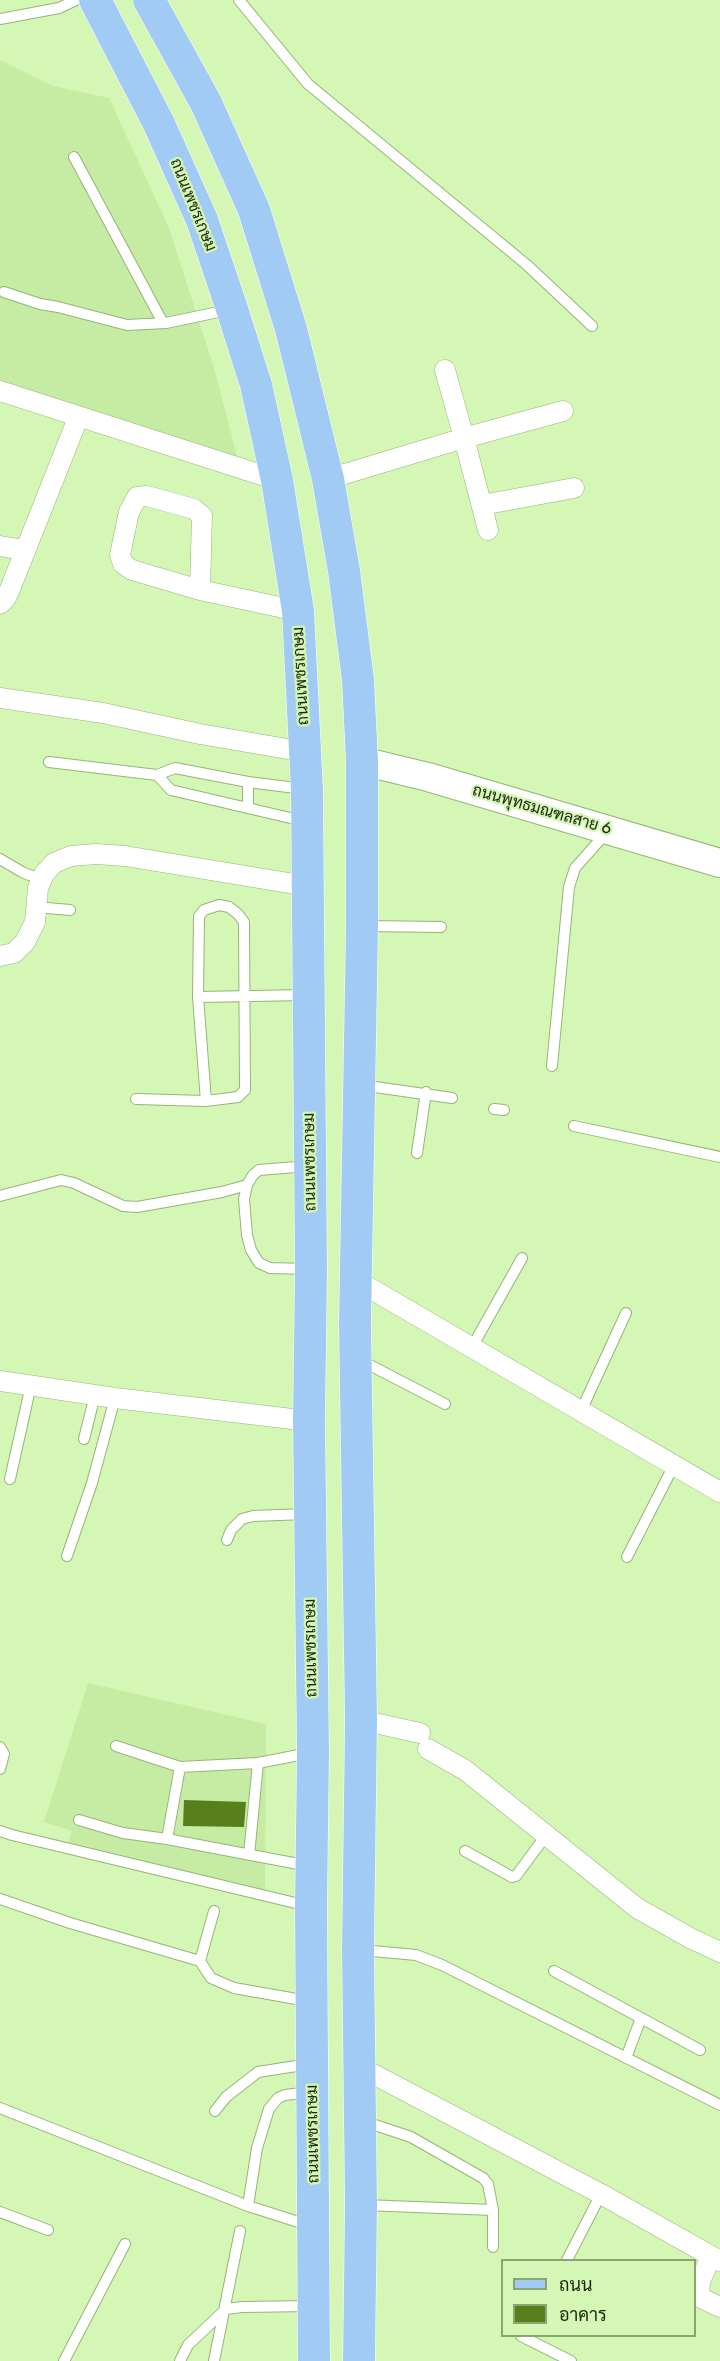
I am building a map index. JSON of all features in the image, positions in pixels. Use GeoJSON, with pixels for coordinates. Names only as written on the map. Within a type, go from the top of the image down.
{"type":"FeatureCollection","features":[{"type":"Feature","properties":{"kind":"main road","name":"ถนนเพชรเกษม"},"geometry":{"type":"LineString","coordinates":[[95,0],[159,124],[202,220],[232,309],[256,385],[277,480],[298,611],[307,789],[311,1269],[309,1421],[313,1752],[311,1907],[314,2361]]}},
{"type":"Feature","properties":{"kind":"main road"},"geometry":{"type":"LineString","coordinates":[[149,0],[206,103],[254,210],[291,329],[328,479],[352,627],[362,761],[362,926],[356,1280],[361,1728],[358,1950],[361,2205],[359,2361]]}},
{"type":"Feature","properties":{"kind":"main road","name":"ถนนพุทธมณฑลสาย 6"},"geometry":{"type":"LineString","coordinates":[[362,761],[428,777],[720,863]]}},
{"type":"Feature","properties":{"kind":"street"},"geometry":{"type":"LineString","coordinates":[[445,370],[488,530]]}},
{"type":"Feature","properties":{"kind":"street"},"geometry":{"type":"LineString","coordinates":[[0,391],[78,418],[277,480]]}},
{"type":"Feature","properties":{"kind":"street"},"geometry":{"type":"LineString","coordinates":[[328,479],[563,411]]}},
{"type":"Feature","properties":{"kind":"street"},"geometry":{"type":"LineString","coordinates":[[0,617],[3,601],[78,418]]}},
{"type":"Feature","properties":{"kind":"street"},"geometry":{"type":"LineString","coordinates":[[482,505],[574,488]]}},
{"type":"Feature","properties":{"kind":"street"},"geometry":{"type":"LineString","coordinates":[[200,590],[202,516],[195,510],[147,496],[137,497],[129,512],[120,555],[123,564],[132,570],[200,590],[298,611]]}},
{"type":"Feature","properties":{"kind":"street"},"geometry":{"type":"LineString","coordinates":[[0,546],[25,550]]}},
{"type":"Feature","properties":{"kind":"street"},"geometry":{"type":"LineString","coordinates":[[0,698],[103,714],[305,752]]}},
{"type":"Feature","properties":{"kind":"street"},"geometry":{"type":"LineString","coordinates":[[0,956],[14,953],[25,942],[35,922],[44,874],[54,863],[70,856],[96,854],[125,856],[307,886]]}},
{"type":"Feature","properties":{"kind":"street"},"geometry":{"type":"LineString","coordinates":[[356,1280],[720,1492]]}},
{"type":"Feature","properties":{"kind":"street"},"geometry":{"type":"LineString","coordinates":[[0,1381],[115,1398],[309,1421]]}},
{"type":"Feature","properties":{"kind":"street"},"geometry":{"type":"LineString","coordinates":[[361,1728],[424,1741],[547,1834],[637,1908],[720,1952]]}},
{"type":"Feature","properties":{"kind":"street"},"geometry":{"type":"LineString","coordinates":[[360,2067],[601,2194],[715,2259],[700,2281],[699,2297],[720,2307]]}},
{"type":"Feature","properties":{"kind":"lane"},"geometry":{"type":"LineString","coordinates":[[0,19],[59,8],[76,0]]}},
{"type":"Feature","properties":{"kind":"lane"},"geometry":{"type":"LineString","coordinates":[[239,0],[308,84],[527,265],[592,326]]}},
{"type":"Feature","properties":{"kind":"lane"},"geometry":{"type":"LineString","coordinates":[[74,157],[163,323]]}},
{"type":"Feature","properties":{"kind":"lane"},"geometry":{"type":"LineString","coordinates":[[3,292],[40,304],[127,325],[163,323],[232,309]]}},
{"type":"Feature","properties":{"kind":"lane"},"geometry":{"type":"LineString","coordinates":[[49,762],[157,775],[175,768],[248,782],[307,789]]}},
{"type":"Feature","properties":{"kind":"lane"},"geometry":{"type":"LineString","coordinates":[[157,775],[171,790],[306,821]]}},
{"type":"Feature","properties":{"kind":"lane"},"geometry":{"type":"LineString","coordinates":[[248,782],[248,808]]}},
{"type":"Feature","properties":{"kind":"lane"},"geometry":{"type":"LineString","coordinates":[[552,1066],[569,887],[575,868],[609,830]]}},
{"type":"Feature","properties":{"kind":"lane"},"geometry":{"type":"LineString","coordinates":[[0,859],[42,880]]}},
{"type":"Feature","properties":{"kind":"lane"},"geometry":{"type":"LineString","coordinates":[[136,1099],[206,1101],[238,1097],[245,1090],[249,997],[244,922],[229,907],[219,905],[204,910],[199,916],[198,997],[206,1101]]}},
{"type":"Feature","properties":{"kind":"lane"},"geometry":{"type":"LineString","coordinates":[[36,907],[70,910]]}},
{"type":"Feature","properties":{"kind":"lane"},"geometry":{"type":"LineString","coordinates":[[362,926],[441,927]]}},
{"type":"Feature","properties":{"kind":"lane"},"geometry":{"type":"LineString","coordinates":[[198,997],[308,995]]}},
{"type":"Feature","properties":{"kind":"lane"},"geometry":{"type":"LineString","coordinates":[[360,1084],[426,1092],[452,1098]]}},
{"type":"Feature","properties":{"kind":"lane"},"geometry":{"type":"LineString","coordinates":[[417,1153],[426,1092]]}},
{"type":"Feature","properties":{"kind":"lane"},"geometry":{"type":"LineString","coordinates":[[574,1126],[720,1157]]}},
{"type":"Feature","properties":{"kind":"lane"},"geometry":{"type":"LineString","coordinates":[[310,1166],[260,1170],[252,1175],[244,1198],[247,1235],[259,1263],[270,1268],[311,1269]]}},
{"type":"Feature","properties":{"kind":"lane"},"geometry":{"type":"LineString","coordinates":[[0,1196],[61,1180],[74,1183],[123,1206],[137,1207],[222,1192],[247,1185]]}},
{"type":"Feature","properties":{"kind":"lane"},"geometry":{"type":"LineString","coordinates":[[472,1347],[522,1258]]}},
{"type":"Feature","properties":{"kind":"lane"},"geometry":{"type":"LineString","coordinates":[[581,1411],[626,1313]]}},
{"type":"Feature","properties":{"kind":"lane"},"geometry":{"type":"LineString","coordinates":[[356,1358],[445,1404]]}},
{"type":"Feature","properties":{"kind":"lane"},"geometry":{"type":"LineString","coordinates":[[10,1479],[31,1385]]}},
{"type":"Feature","properties":{"kind":"lane"},"geometry":{"type":"LineString","coordinates":[[84,1439],[95,1395]]}},
{"type":"Feature","properties":{"kind":"lane"},"geometry":{"type":"LineString","coordinates":[[67,1556],[92,1483],[115,1398]]}},
{"type":"Feature","properties":{"kind":"lane"},"geometry":{"type":"LineString","coordinates":[[627,1557],[674,1465]]}},
{"type":"Feature","properties":{"kind":"lane"},"geometry":{"type":"LineString","coordinates":[[227,1540],[231,1530],[242,1519],[253,1516],[310,1514]]}},
{"type":"Feature","properties":{"kind":"lane"},"geometry":{"type":"LineString","coordinates":[[116,1746],[180,1767],[258,1764],[313,1752]]}},
{"type":"Feature","properties":{"kind":"lane"},"geometry":{"type":"LineString","coordinates":[[0,1747],[4,1754],[0,1769]]}},
{"type":"Feature","properties":{"kind":"lane"},"geometry":{"type":"LineString","coordinates":[[249,1855],[258,1764]]}},
{"type":"Feature","properties":{"kind":"lane"},"geometry":{"type":"LineString","coordinates":[[167,1839],[180,1767]]}},
{"type":"Feature","properties":{"kind":"lane"},"geometry":{"type":"LineString","coordinates":[[79,1820],[123,1833],[167,1839],[312,1867]]}},
{"type":"Feature","properties":{"kind":"lane"},"geometry":{"type":"LineString","coordinates":[[0,1831],[311,1907]]}},
{"type":"Feature","properties":{"kind":"lane"},"geometry":{"type":"LineString","coordinates":[[465,1851],[512,1877],[516,1876],[547,1834]]}},
{"type":"Feature","properties":{"kind":"lane"},"geometry":{"type":"LineString","coordinates":[[0,1899],[70,1923],[200,1960],[212,1978],[234,1988],[312,2001]]}},
{"type":"Feature","properties":{"kind":"lane"},"geometry":{"type":"LineString","coordinates":[[200,1960],[214,1911]]}},
{"type":"Feature","properties":{"kind":"lane"},"geometry":{"type":"LineString","coordinates":[[358,1950],[416,1955],[442,1965],[720,2105]]}},
{"type":"Feature","properties":{"kind":"lane"},"geometry":{"type":"LineString","coordinates":[[554,1971],[700,2050]]}},
{"type":"Feature","properties":{"kind":"lane"},"geometry":{"type":"LineString","coordinates":[[627,2058],[641,2018]]}},
{"type":"Feature","properties":{"kind":"lane"},"geometry":{"type":"LineString","coordinates":[[214,2111],[226,2097],[258,2072],[312,2078]]}},
{"type":"Feature","properties":{"kind":"lane"},"geometry":{"type":"LineString","coordinates":[[248,2206],[257,2148],[269,2109],[278,2098],[312,2078]]}},
{"type":"Feature","properties":{"kind":"lane"},"geometry":{"type":"LineString","coordinates":[[0,2108],[248,2206],[314,2227]]}},
{"type":"Feature","properties":{"kind":"lane"},"geometry":{"type":"LineString","coordinates":[[360,2121],[398,2132],[475,2172],[489,2184],[493,2210],[493,2247]]}},
{"type":"Feature","properties":{"kind":"lane"},"geometry":{"type":"LineString","coordinates":[[568,2259],[601,2194]]}},
{"type":"Feature","properties":{"kind":"lane"},"geometry":{"type":"LineString","coordinates":[[361,2205],[493,2210]]}},
{"type":"Feature","properties":{"kind":"lane"},"geometry":{"type":"LineString","coordinates":[[0,2212],[48,2230]]}},
{"type":"Feature","properties":{"kind":"lane"},"geometry":{"type":"LineString","coordinates":[[213,2361],[226,2309],[240,2231]]}},
{"type":"Feature","properties":{"kind":"lane"},"geometry":{"type":"LineString","coordinates":[[64,2361],[125,2244]]}},
{"type":"Feature","properties":{"kind":"lane"},"geometry":{"type":"LineString","coordinates":[[180,2361],[188,2345],[226,2309],[314,2306]]}},
{"type":"Feature","properties":{"kind":"lane"},"geometry":{"type":"LineString","coordinates":[[523,2337],[571,2361]]}},
{"type":"Feature","properties":{"kind":"shaded area"},"geometry":{"type":"Polygon","coordinates":[[[0,60],[53,86],[109,98],[169,228],[214,368],[242,475],[0,386],[0,60]]]}},
{"type":"Feature","properties":{"kind":"shaded area"},"geometry":{"type":"Polygon","coordinates":[[[88,1683],[266,1724],[265,1901],[66,1849],[72,1831],[44,1822],[88,1683]]]}},
{"type":"Feature","properties":{"kind":"building"},"geometry":{"type":"Polygon","coordinates":[[[184,1800],[246,1802],[244,1827],[183,1826],[184,1800]]]}}]}
